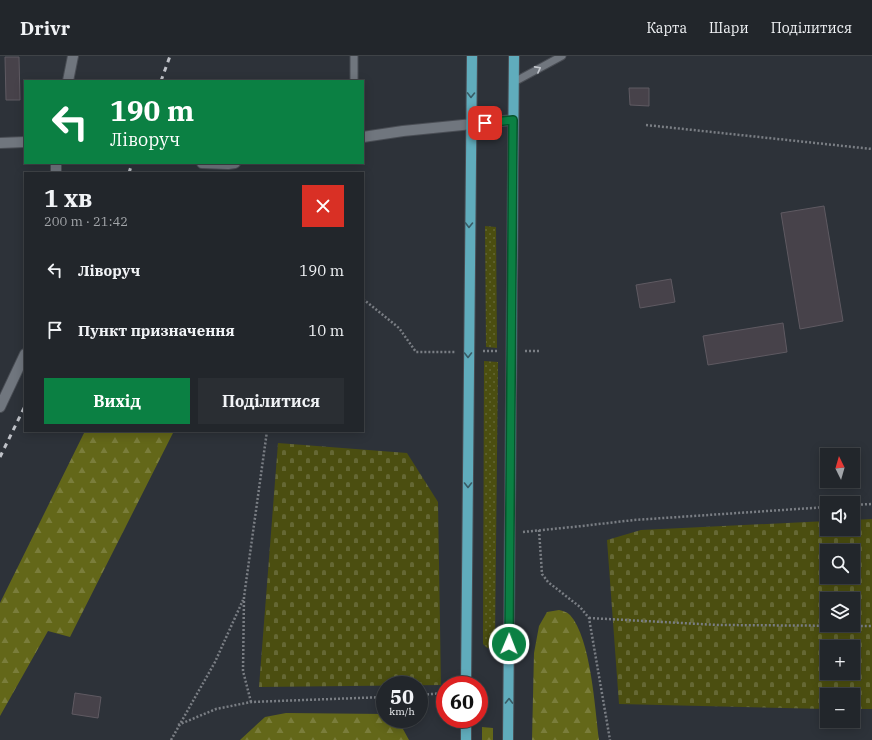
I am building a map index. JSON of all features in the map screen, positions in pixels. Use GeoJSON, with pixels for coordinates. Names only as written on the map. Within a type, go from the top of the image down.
{"type":"FeatureCollection","features":[{"type":"Feature","properties":{"kind":"main road"},"geometry":{"type":"LineString","coordinates":[[466,676],[472,56]]}},
{"type":"Feature","properties":{"kind":"main road"},"geometry":{"type":"LineString","coordinates":[[508,740],[514,56]]}},
{"type":"Feature","properties":{"kind":"main road"},"geometry":{"type":"LineString","coordinates":[[466,728],[466,740]]}},
{"type":"Feature","properties":{"kind":"street"},"geometry":{"type":"LineString","coordinates":[[68,80],[73,56]]}},
{"type":"Feature","properties":{"kind":"street"},"geometry":{"type":"LineString","coordinates":[[364,137],[513,120]]}},
{"type":"Feature","properties":{"kind":"street"},"geometry":{"type":"LineString","coordinates":[[0,143],[24,142]]}},
{"type":"Feature","properties":{"kind":"street"},"geometry":{"type":"LineString","coordinates":[[0,407],[24,356]]}},
{"type":"Feature","properties":{"kind":"lane"},"geometry":{"type":"LineString","coordinates":[[354,56],[354,80]]}},
{"type":"Feature","properties":{"kind":"lane"},"geometry":{"type":"LineString","coordinates":[[514,82],[562,56]]}},
{"type":"Feature","properties":{"kind":"path"},"geometry":{"type":"LineString","coordinates":[[646,125],[872,149]]}},
{"type":"Feature","properties":{"kind":"path"},"geometry":{"type":"LineString","coordinates":[[364,300],[399,328],[416,352]]}},
{"type":"Feature","properties":{"kind":"path"},"geometry":{"type":"LineString","coordinates":[[251,702],[242,672],[244,597],[267,432]]}},
{"type":"Feature","properties":{"kind":"path"},"geometry":{"type":"LineString","coordinates":[[860,505],[872,504]]}},
{"type":"Feature","properties":{"kind":"path"},"geometry":{"type":"LineString","coordinates":[[511,533],[634,520],[820,507]]}},
{"type":"Feature","properties":{"kind":"path"},"geometry":{"type":"LineString","coordinates":[[539,530],[542,574],[548,582],[580,607],[589,618],[610,740]]}},
{"type":"Feature","properties":{"kind":"path"},"geometry":{"type":"LineString","coordinates":[[171,740],[178,725],[215,662],[244,597]]}},
{"type":"Feature","properties":{"kind":"path"},"geometry":{"type":"LineString","coordinates":[[589,618],[718,625],[872,626]]}},
{"type":"Feature","properties":{"kind":"path"},"geometry":{"type":"LineString","coordinates":[[178,725],[216,710],[251,702],[376,697]]}},
{"type":"Feature","properties":{"kind":"green space"},"geometry":{"type":"Polygon","coordinates":[[[485,226],[496,227],[497,348],[486,347],[485,226]]]}},
{"type":"Feature","properties":{"kind":"green space"},"geometry":{"type":"Polygon","coordinates":[[[484,361],[498,362],[495,642],[492,647],[487,648],[483,644],[484,361]]]}},
{"type":"Feature","properties":{"kind":"green space"},"geometry":{"type":"Polygon","coordinates":[[[85,432],[173,432],[70,637],[48,631],[0,716],[0,603],[85,432]]]}},
{"type":"Feature","properties":{"kind":"green space"},"geometry":{"type":"Polygon","coordinates":[[[278,443],[407,453],[438,502],[441,676],[436,676],[436,685],[428,685],[428,676],[376,676],[376,686],[259,687],[278,443]]]}},
{"type":"Feature","properties":{"kind":"green space"},"geometry":{"type":"Polygon","coordinates":[[[872,519],[872,709],[860,709],[860,688],[820,688],[820,709],[619,704],[607,540],[641,530],[820,521],[820,536],[860,536],[860,520],[872,519]]]}},
{"type":"Feature","properties":{"kind":"green space"},"geometry":{"type":"Polygon","coordinates":[[[559,610],[570,615],[583,640],[591,674],[599,740],[532,740],[534,653],[539,626],[547,612],[559,610]]]}},
{"type":"Feature","properties":{"kind":"green space"},"geometry":{"type":"Polygon","coordinates":[[[286,713],[376,714],[376,728],[402,728],[409,740],[240,740],[265,717],[286,713]]]}},
{"type":"Feature","properties":{"kind":"green space"},"geometry":{"type":"Polygon","coordinates":[[[482,728],[493,728],[493,740],[482,740],[482,728]]]}},
{"type":"Feature","properties":{"kind":"building"},"geometry":{"type":"Polygon","coordinates":[[[5,57],[19,57],[20,100],[6,100],[5,57]]]}},
{"type":"Feature","properties":{"kind":"building"},"geometry":{"type":"Polygon","coordinates":[[[629,88],[649,88],[649,106],[630,105],[629,88]]]}},
{"type":"Feature","properties":{"kind":"building"},"geometry":{"type":"Polygon","coordinates":[[[824,206],[843,321],[800,329],[781,213],[824,206]]]}},
{"type":"Feature","properties":{"kind":"building"},"geometry":{"type":"Polygon","coordinates":[[[671,279],[675,302],[640,308],[636,285],[671,279]]]}},
{"type":"Feature","properties":{"kind":"building"},"geometry":{"type":"Polygon","coordinates":[[[783,323],[787,352],[708,365],[703,336],[783,323]]]}},
{"type":"Feature","properties":{"kind":"building"},"geometry":{"type":"Polygon","coordinates":[[[75,693],[101,697],[98,718],[72,714],[75,693]]]}},
{"type":"Feature","properties":{"kind":"railway"},"geometry":{"type":"LineString","coordinates":[[161,80],[170,56]]}},
{"type":"Feature","properties":{"kind":"railway"},"geometry":{"type":"LineString","coordinates":[[129,172],[132,164]]}},
{"type":"Feature","properties":{"kind":"railway"},"geometry":{"type":"LineString","coordinates":[[0,457],[24,408]]}},
{"type":"Feature","properties":{"kind":"route"},"geometry":{"type":"LineString","coordinates":[[485,123],[513,120],[509,644]]}}]}
